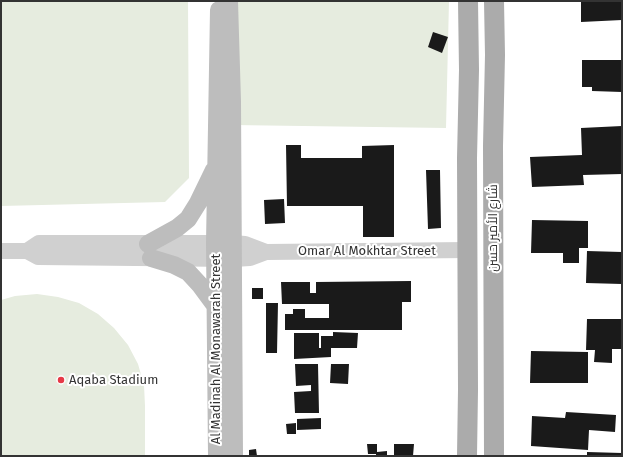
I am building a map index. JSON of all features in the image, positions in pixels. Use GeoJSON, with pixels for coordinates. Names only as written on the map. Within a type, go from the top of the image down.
{"type":"FeatureCollection","features":[{"type":"Feature","properties":{"kind":"main road","name":"Al Madinah Al Monawarah Street"},"geometry":{"type":"LineString","coordinates":[[217,456],[217,308],[215,251],[219,1]]}},
{"type":"Feature","properties":{"kind":"main road","name":"Al Madinah Al Monawarah Street"},"geometry":{"type":"LineString","coordinates":[[229,1],[232,47],[234,456]]}},
{"type":"Feature","properties":{"kind":"main road","name":"شارع الأمير حسن"},"geometry":{"type":"LineString","coordinates":[[467,456],[468,1]]}},
{"type":"Feature","properties":{"kind":"main road","name":"شارع الأمير حسن"},"geometry":{"type":"LineString","coordinates":[[494,1],[494,456]]}},
{"type":"Feature","properties":{"kind":"main road"},"geometry":{"type":"LineString","coordinates":[[469,72],[495,71]]}},
{"type":"Feature","properties":{"kind":"main road"},"geometry":{"type":"LineString","coordinates":[[216,166],[198,203],[188,219],[150,251],[188,272],[217,308]]}},
{"type":"Feature","properties":{"kind":"street","name":"Omar Al Mokhtar Street"},"geometry":{"type":"LineString","coordinates":[[1,251],[27,251],[38,257],[150,251],[233,251],[250,258],[266,252],[468,250]]}},
{"type":"Feature","properties":{"kind":"shaded area"},"geometry":{"type":"Polygon","coordinates":[[[1,1],[188,1],[189,178],[165,202],[1,206],[1,1]]]}},
{"type":"Feature","properties":{"kind":"shaded area"},"geometry":{"type":"Polygon","coordinates":[[[231,1],[449,1],[446,128],[232,125],[231,1]]]}},
{"type":"Feature","properties":{"kind":"shaded area","name":"Aqaba Stadium"},"geometry":{"type":"Polygon","coordinates":[[[37,294],[58,297],[79,303],[98,314],[114,328],[128,345],[138,364],[144,385],[145,456],[1,456],[1,300],[15,296],[37,294]]]}},
{"type":"Feature","properties":{"kind":"building"},"geometry":{"type":"Polygon","coordinates":[[[581,1],[622,1],[622,20],[581,22],[581,1]]]}},
{"type":"Feature","properties":{"kind":"building"},"geometry":{"type":"Polygon","coordinates":[[[433,32],[448,37],[442,53],[428,47],[433,32]]]}},
{"type":"Feature","properties":{"kind":"building"},"geometry":{"type":"Polygon","coordinates":[[[582,60],[622,60],[622,92],[592,91],[592,87],[582,87],[582,60]]]}},
{"type":"Feature","properties":{"kind":"building"},"geometry":{"type":"Polygon","coordinates":[[[622,126],[622,174],[583,175],[584,185],[532,187],[530,157],[582,155],[581,128],[622,126]]]}},
{"type":"Feature","properties":{"kind":"building"},"geometry":{"type":"Polygon","coordinates":[[[286,145],[301,145],[301,158],[362,158],[362,146],[394,145],[394,237],[363,237],[363,206],[287,206],[286,145]]]}},
{"type":"Feature","properties":{"kind":"building"},"geometry":{"type":"Polygon","coordinates":[[[426,170],[440,170],[441,228],[428,229],[426,170]]]}},
{"type":"Feature","properties":{"kind":"building"},"geometry":{"type":"Polygon","coordinates":[[[284,199],[285,223],[265,224],[264,200],[284,199]]]}},
{"type":"Feature","properties":{"kind":"building"},"geometry":{"type":"Polygon","coordinates":[[[532,220],[588,221],[588,248],[579,248],[579,263],[563,263],[563,253],[531,253],[532,220]]]}},
{"type":"Feature","properties":{"kind":"building"},"geometry":{"type":"Polygon","coordinates":[[[587,251],[622,252],[622,284],[586,283],[587,251]]]}},
{"type":"Feature","properties":{"kind":"building"},"geometry":{"type":"Polygon","coordinates":[[[411,281],[411,302],[402,302],[402,330],[285,330],[285,314],[293,314],[293,309],[305,309],[305,318],[329,318],[329,304],[282,304],[281,282],[310,282],[310,293],[316,293],[316,282],[411,281]]]}},
{"type":"Feature","properties":{"kind":"building"},"geometry":{"type":"Polygon","coordinates":[[[252,288],[263,288],[263,299],[252,299],[252,288]]]}},
{"type":"Feature","properties":{"kind":"building"},"geometry":{"type":"Polygon","coordinates":[[[266,303],[278,303],[277,353],[266,353],[266,303]]]}},
{"type":"Feature","properties":{"kind":"building"},"geometry":{"type":"Polygon","coordinates":[[[587,319],[622,319],[622,349],[612,349],[612,363],[594,362],[595,350],[586,350],[587,319]]]}},
{"type":"Feature","properties":{"kind":"building"},"geometry":{"type":"Polygon","coordinates":[[[333,332],[358,333],[357,348],[331,348],[331,357],[294,359],[294,333],[319,333],[319,348],[321,348],[321,336],[333,336],[333,332]]]}},
{"type":"Feature","properties":{"kind":"building"},"geometry":{"type":"Polygon","coordinates":[[[531,351],[588,352],[588,383],[530,383],[531,351]]]}},
{"type":"Feature","properties":{"kind":"building"},"geometry":{"type":"Polygon","coordinates":[[[295,364],[318,364],[319,413],[295,413],[294,392],[311,391],[311,385],[296,386],[295,364]]]}},
{"type":"Feature","properties":{"kind":"building"},"geometry":{"type":"Polygon","coordinates":[[[331,364],[349,364],[348,384],[330,383],[331,364]]]}},
{"type":"Feature","properties":{"kind":"building"},"geometry":{"type":"Polygon","coordinates":[[[566,412],[616,415],[615,432],[589,430],[588,450],[531,446],[532,416],[565,418],[566,412]]]}},
{"type":"Feature","properties":{"kind":"building"},"geometry":{"type":"Polygon","coordinates":[[[321,418],[321,429],[297,430],[297,419],[321,418]]]}},
{"type":"Feature","properties":{"kind":"building"},"geometry":{"type":"Polygon","coordinates":[[[296,423],[296,434],[287,434],[286,424],[296,423]]]}},
{"type":"Feature","properties":{"kind":"building"},"geometry":{"type":"Polygon","coordinates":[[[367,444],[377,444],[377,452],[387,451],[387,456],[368,454],[367,444]]]}},
{"type":"Feature","properties":{"kind":"building"},"geometry":{"type":"Polygon","coordinates":[[[394,444],[414,444],[413,456],[394,456],[394,444]]]}},
{"type":"Feature","properties":{"kind":"building"},"geometry":{"type":"Polygon","coordinates":[[[256,449],[257,456],[249,456],[249,450],[256,449]]]}},
{"type":"Feature","properties":{"kind":"building"},"geometry":{"type":"Polygon","coordinates":[[[587,452],[622,453],[622,456],[587,456],[587,452]]]}},
{"type":"Feature","properties":{"kind":"place","name":"Aqaba Stadium"},"geometry":{"type":"Point","coordinates":[61,380]}}]}
